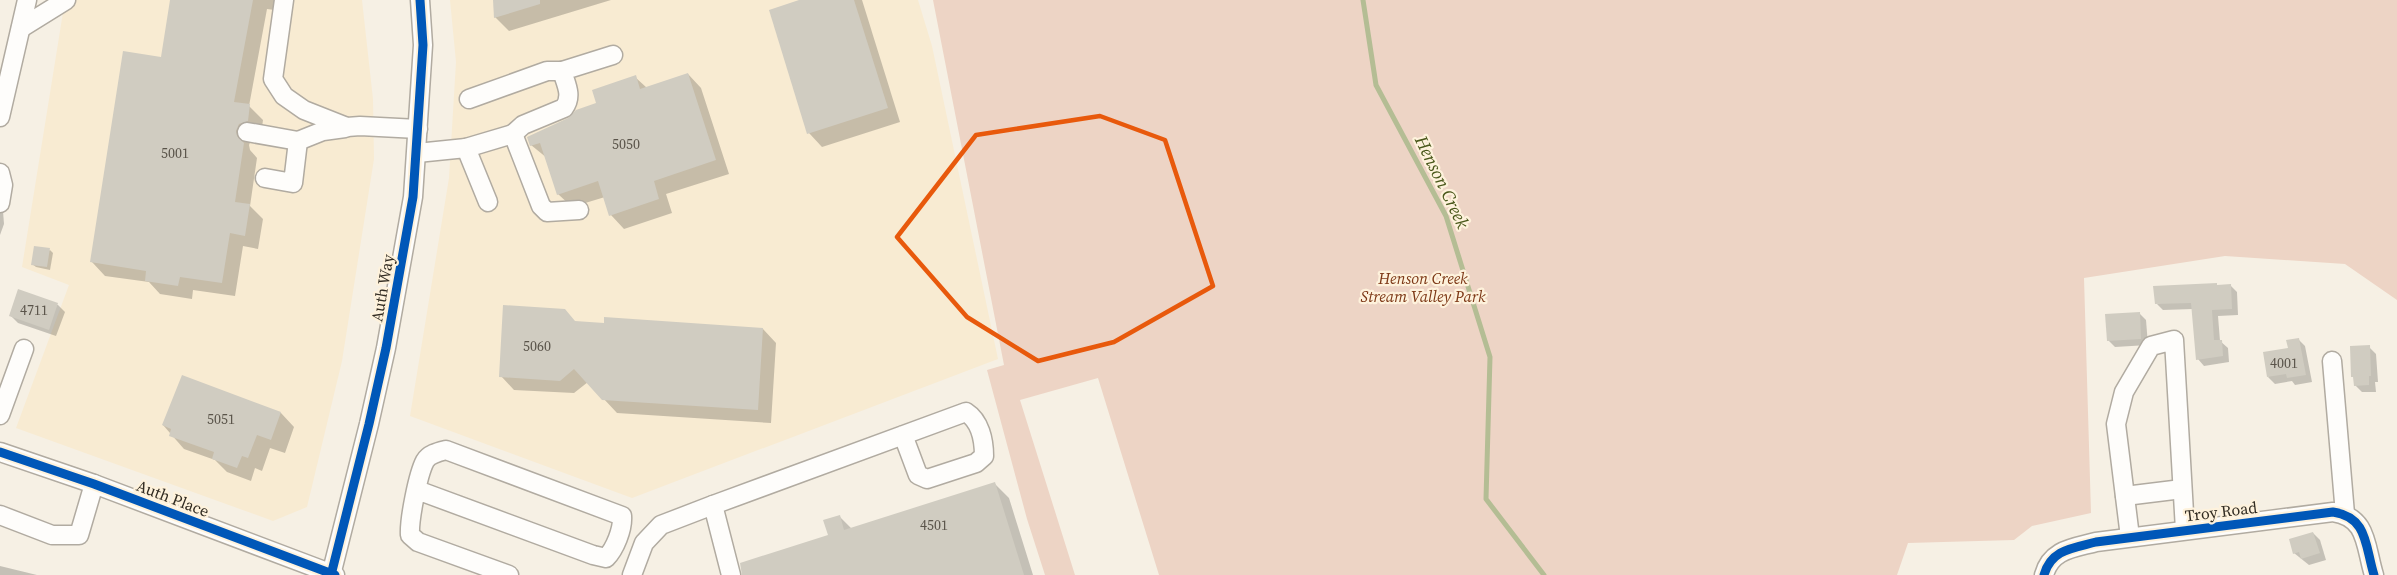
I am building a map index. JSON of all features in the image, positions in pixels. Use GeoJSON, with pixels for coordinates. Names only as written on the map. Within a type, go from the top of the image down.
{"type":"FeatureCollection","features":[{"type":"Feature","properties":{"kind":"street"},"geometry":{"type":"LineString","coordinates":[[0,117],[7,57],[21,28],[27,0]]}},
{"type":"Feature","properties":{"kind":"street"},"geometry":{"type":"LineString","coordinates":[[21,28],[66,0]]}},
{"type":"Feature","properties":{"kind":"street"},"geometry":{"type":"LineString","coordinates":[[284,0],[273,79],[284,96],[304,110],[347,127]]}},
{"type":"Feature","properties":{"kind":"street","name":"Auth Way"},"geometry":{"type":"LineString","coordinates":[[332,575],[369,424],[404,255],[417,153],[423,45],[420,0]]}},
{"type":"Feature","properties":{"kind":"street"},"geometry":{"type":"LineString","coordinates":[[469,99],[547,71],[562,71],[613,55]]}},
{"type":"Feature","properties":{"kind":"street"},"geometry":{"type":"LineString","coordinates":[[417,153],[466,148],[513,134],[523,124],[564,108],[569,93],[562,71]]}},
{"type":"Feature","properties":{"kind":"street"},"geometry":{"type":"LineString","coordinates":[[247,132],[298,141],[323,131],[347,127],[418,129]]}},
{"type":"Feature","properties":{"kind":"street"},"geometry":{"type":"LineString","coordinates":[[513,134],[541,206],[547,212],[579,210]]}},
{"type":"Feature","properties":{"kind":"street"},"geometry":{"type":"LineString","coordinates":[[265,178],[293,183],[298,141]]}},
{"type":"Feature","properties":{"kind":"street"},"geometry":{"type":"LineString","coordinates":[[466,148],[488,202]]}},
{"type":"Feature","properties":{"kind":"street"},"geometry":{"type":"LineString","coordinates":[[0,173],[3,185],[0,203]]}},
{"type":"Feature","properties":{"kind":"street"},"geometry":{"type":"LineString","coordinates":[[2130,537],[2116,424],[2124,392],[2151,346],[2174,340],[2185,530]]}},
{"type":"Feature","properties":{"kind":"street"},"geometry":{"type":"LineString","coordinates":[[0,415],[24,349]]}},
{"type":"Feature","properties":{"kind":"street"},"geometry":{"type":"LineString","coordinates":[[2332,362],[2345,514],[2356,520],[2361,528],[2374,575]]}},
{"type":"Feature","properties":{"kind":"street"},"geometry":{"type":"LineString","coordinates":[[632,575],[644,543],[662,525],[713,505],[903,435],[966,412],[975,418],[984,445],[984,456],[976,463],[927,479],[918,475],[903,435]]}},
{"type":"Feature","properties":{"kind":"street"},"geometry":{"type":"LineString","coordinates":[[417,490],[606,558],[611,553],[622,523],[622,516],[446,450],[434,453],[425,460],[409,519],[410,535],[418,542],[508,575]]}},
{"type":"Feature","properties":{"kind":"street","name":"Auth Place"},"geometry":{"type":"LineString","coordinates":[[0,452],[94,484],[332,575]]}},
{"type":"Feature","properties":{"kind":"street"},"geometry":{"type":"LineString","coordinates":[[0,515],[52,535],[79,535],[94,484]]}},
{"type":"Feature","properties":{"kind":"street"},"geometry":{"type":"LineString","coordinates":[[2125,496],[2182,489]]}},
{"type":"Feature","properties":{"kind":"street"},"geometry":{"type":"LineString","coordinates":[[713,505],[731,575]]}},
{"type":"Feature","properties":{"kind":"street","name":"Troy Road"},"geometry":{"type":"LineString","coordinates":[[2044,575],[2052,558],[2060,552],[2096,542],[2315,513],[2345,514]]}},
{"type":"Feature","properties":{"kind":"highlighted area"},"geometry":{"type":"Polygon","coordinates":[[[1100,116],[1165,140],[1213,286],[1114,342],[1038,361],[967,317],[897,237],[976,135],[1100,116]]]}},
{"type":"Feature","properties":{"kind":"shaded area"},"geometry":{"type":"Polygon","coordinates":[[[65,0],[362,0],[373,99],[374,159],[342,361],[307,507],[273,521],[16,428],[69,285],[22,267],[65,0]]]}},
{"type":"Feature","properties":{"kind":"shaded area"},"geometry":{"type":"Polygon","coordinates":[[[450,0],[918,0],[932,46],[998,359],[632,498],[410,416],[449,178],[456,62],[450,0]]]}},
{"type":"Feature","properties":{"kind":"green space","name":"Henson Creek Stream Valley Park"},"geometry":{"type":"Polygon","coordinates":[[[933,0],[2397,0],[2397,300],[2345,264],[2225,256],[2084,278],[2091,513],[2032,526],[2014,540],[1908,543],[1897,575],[1159,575],[1098,378],[1020,400],[1075,575],[1045,575],[1027,519],[987,370],[1004,365],[933,0]]]}},
{"type":"Feature","properties":{"kind":"building"},"geometry":{"type":"Polygon","coordinates":[[[170,0],[253,0],[234,102],[250,104],[248,121],[239,124],[236,131],[237,136],[244,143],[235,202],[250,204],[245,236],[230,233],[222,283],[180,277],[178,286],[145,281],[146,271],[90,262],[123,51],[161,57],[170,0]]]}},
{"type":"Feature","properties":{"kind":"building"},"geometry":{"type":"Polygon","coordinates":[[[493,0],[540,0],[540,4],[494,18],[493,0]]]}},
{"type":"Feature","properties":{"kind":"building"},"geometry":{"type":"Polygon","coordinates":[[[799,0],[854,0],[888,108],[807,134],[769,10],[799,0]]]}},
{"type":"Feature","properties":{"kind":"building"},"geometry":{"type":"Polygon","coordinates":[[[688,73],[716,160],[654,181],[659,199],[609,216],[598,181],[557,195],[540,143],[530,146],[527,137],[568,118],[576,110],[596,103],[592,90],[636,75],[640,89],[688,73]]]}},
{"type":"Feature","properties":{"kind":"building"},"geometry":{"type":"Polygon","coordinates":[[[34,246],[50,248],[47,267],[31,265],[34,246]]]}},
{"type":"Feature","properties":{"kind":"building"},"geometry":{"type":"Polygon","coordinates":[[[2217,283],[2217,285],[2231,284],[2232,309],[2212,310],[2214,340],[2222,340],[2223,356],[2196,360],[2191,303],[2155,304],[2153,286],[2217,283]]]}},
{"type":"Feature","properties":{"kind":"building"},"geometry":{"type":"Polygon","coordinates":[[[18,289],[58,303],[49,330],[9,316],[18,289]]]}},
{"type":"Feature","properties":{"kind":"building"},"geometry":{"type":"Polygon","coordinates":[[[503,305],[565,309],[575,321],[604,323],[604,317],[763,328],[758,410],[602,400],[574,369],[560,381],[499,377],[503,305]]]}},
{"type":"Feature","properties":{"kind":"building"},"geometry":{"type":"Polygon","coordinates":[[[2140,312],[2141,339],[2107,341],[2105,314],[2140,312]]]}},
{"type":"Feature","properties":{"kind":"building"},"geometry":{"type":"Polygon","coordinates":[[[2299,338],[2306,375],[2287,378],[2286,374],[2267,377],[2263,352],[2288,348],[2286,340],[2299,338]]]}},
{"type":"Feature","properties":{"kind":"building"},"geometry":{"type":"Polygon","coordinates":[[[2370,345],[2369,385],[2354,386],[2353,377],[2351,377],[2350,346],[2370,345]]]}},
{"type":"Feature","properties":{"kind":"building"},"geometry":{"type":"Polygon","coordinates":[[[182,375],[281,412],[271,440],[257,435],[248,458],[242,456],[237,468],[212,459],[214,452],[169,436],[171,429],[162,425],[182,375]]]}},
{"type":"Feature","properties":{"kind":"building"},"geometry":{"type":"Polygon","coordinates":[[[995,482],[1024,575],[742,575],[740,563],[828,535],[823,520],[840,515],[844,530],[995,482]]]}},
{"type":"Feature","properties":{"kind":"building"},"geometry":{"type":"Polygon","coordinates":[[[2313,532],[2320,553],[2301,559],[2299,552],[2293,554],[2289,539],[2313,532]]]}},
{"type":"Feature","properties":{"kind":"waterway","name":"Henson Creek"},"geometry":{"type":"LineString","coordinates":[[1363,0],[1376,85],[1446,216],[1490,357],[1486,499],[1544,575]]}},
{"type":"Feature","properties":{"kind":"cycle path"},"geometry":{"type":"LineString","coordinates":[[331,575],[386,348],[413,197],[423,45],[420,0]]}},
{"type":"Feature","properties":{"kind":"cycle path"},"geometry":{"type":"LineString","coordinates":[[0,452],[94,484],[335,575]]}},
{"type":"Feature","properties":{"kind":"cycle path"},"geometry":{"type":"LineString","coordinates":[[2044,575],[2047,566],[2064,551],[2096,542],[2333,512],[2344,515],[2359,526],[2374,575]]}}]}
